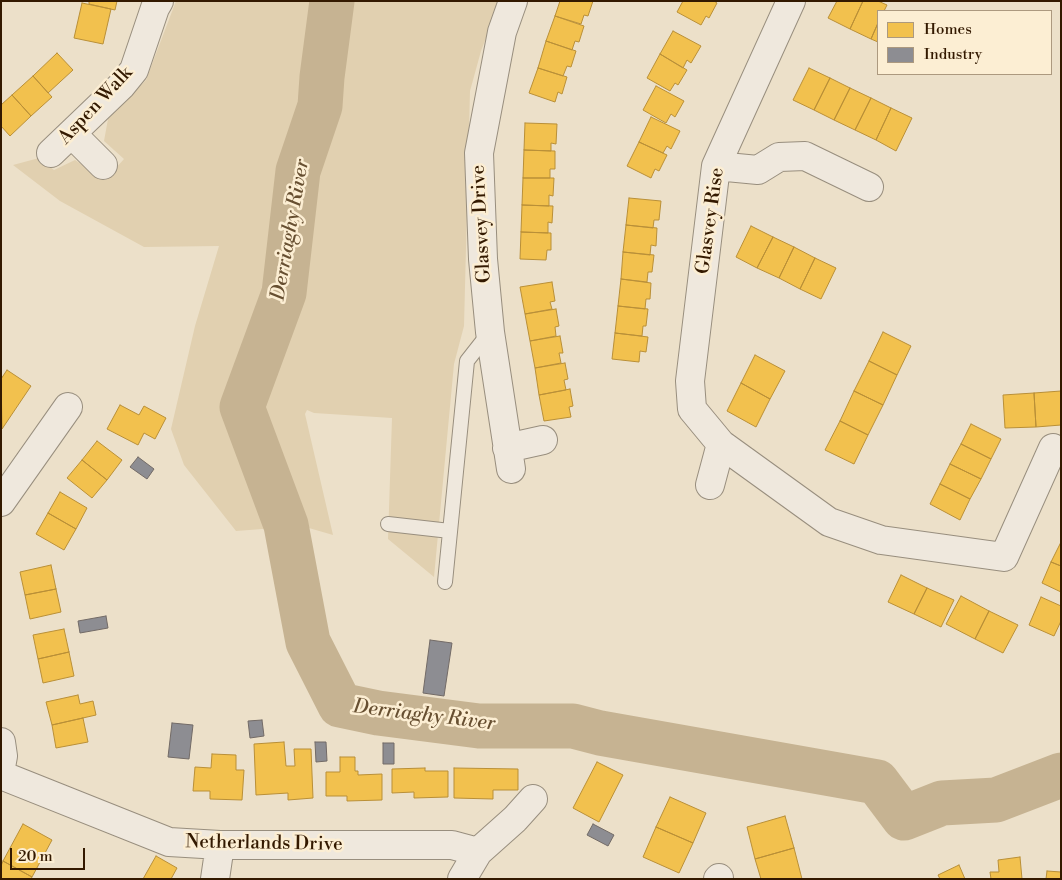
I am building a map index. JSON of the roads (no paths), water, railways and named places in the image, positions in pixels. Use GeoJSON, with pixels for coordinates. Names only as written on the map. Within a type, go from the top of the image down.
{"type":"FeatureCollection","features":[{"type":"Feature","properties":{"kind":"street","name":"Aspen Walk"},"geometry":{"type":"LineString","coordinates":[[51,154],[121,86],[134,70],[159,1]]}},
{"type":"Feature","properties":{"kind":"street","name":"Glasvey Drive"},"geometry":{"type":"LineString","coordinates":[[513,1],[502,32],[479,153],[483,259],[490,332],[509,459],[543,440]]}},
{"type":"Feature","properties":{"kind":"street","name":"Glasvey Rise"},"geometry":{"type":"LineString","coordinates":[[791,1],[716,166],[690,381],[692,409],[721,444],[829,522],[881,540],[1004,557],[1053,448]]}},
{"type":"Feature","properties":{"kind":"street"},"geometry":{"type":"LineString","coordinates":[[72,134],[103,165]]}},
{"type":"Feature","properties":{"kind":"street"},"geometry":{"type":"LineString","coordinates":[[716,166],[758,170],[778,157],[805,156],[869,188]]}},
{"type":"Feature","properties":{"kind":"street"},"geometry":{"type":"LineString","coordinates":[[1,502],[68,407]]}},
{"type":"Feature","properties":{"kind":"street"},"geometry":{"type":"LineString","coordinates":[[710,485],[721,444]]}},
{"type":"Feature","properties":{"kind":"street"},"geometry":{"type":"LineString","coordinates":[[1,742],[3,756],[1,767]]}},
{"type":"Feature","properties":{"kind":"street","name":"Netherlands Drive"},"geometry":{"type":"LineString","coordinates":[[1,775],[169,842],[220,845],[452,845],[478,852]]}},
{"type":"Feature","properties":{"kind":"street"},"geometry":{"type":"LineString","coordinates":[[462,879],[478,852],[515,819],[533,799]]}},
{"type":"Feature","properties":{"kind":"street"},"geometry":{"type":"LineString","coordinates":[[215,879],[220,845]]}},
{"type":"Feature","properties":{"kind":"lane"},"geometry":{"type":"LineString","coordinates":[[445,582],[467,361],[490,332]]}},
{"type":"Feature","properties":{"kind":"lane"},"geometry":{"type":"LineString","coordinates":[[388,524],[450,531]]}},
{"type":"Feature","properties":{"kind":"waterway","name":"Derriaghy River"},"geometry":{"type":"LineString","coordinates":[[332,1],[320,106],[298,171],[284,293],[242,407],[286,525],[308,642],[340,705],[378,713],[479,726],[573,726],[600,733],[877,782],[904,818],[942,803],[996,800],[1061,775]]}}]}
